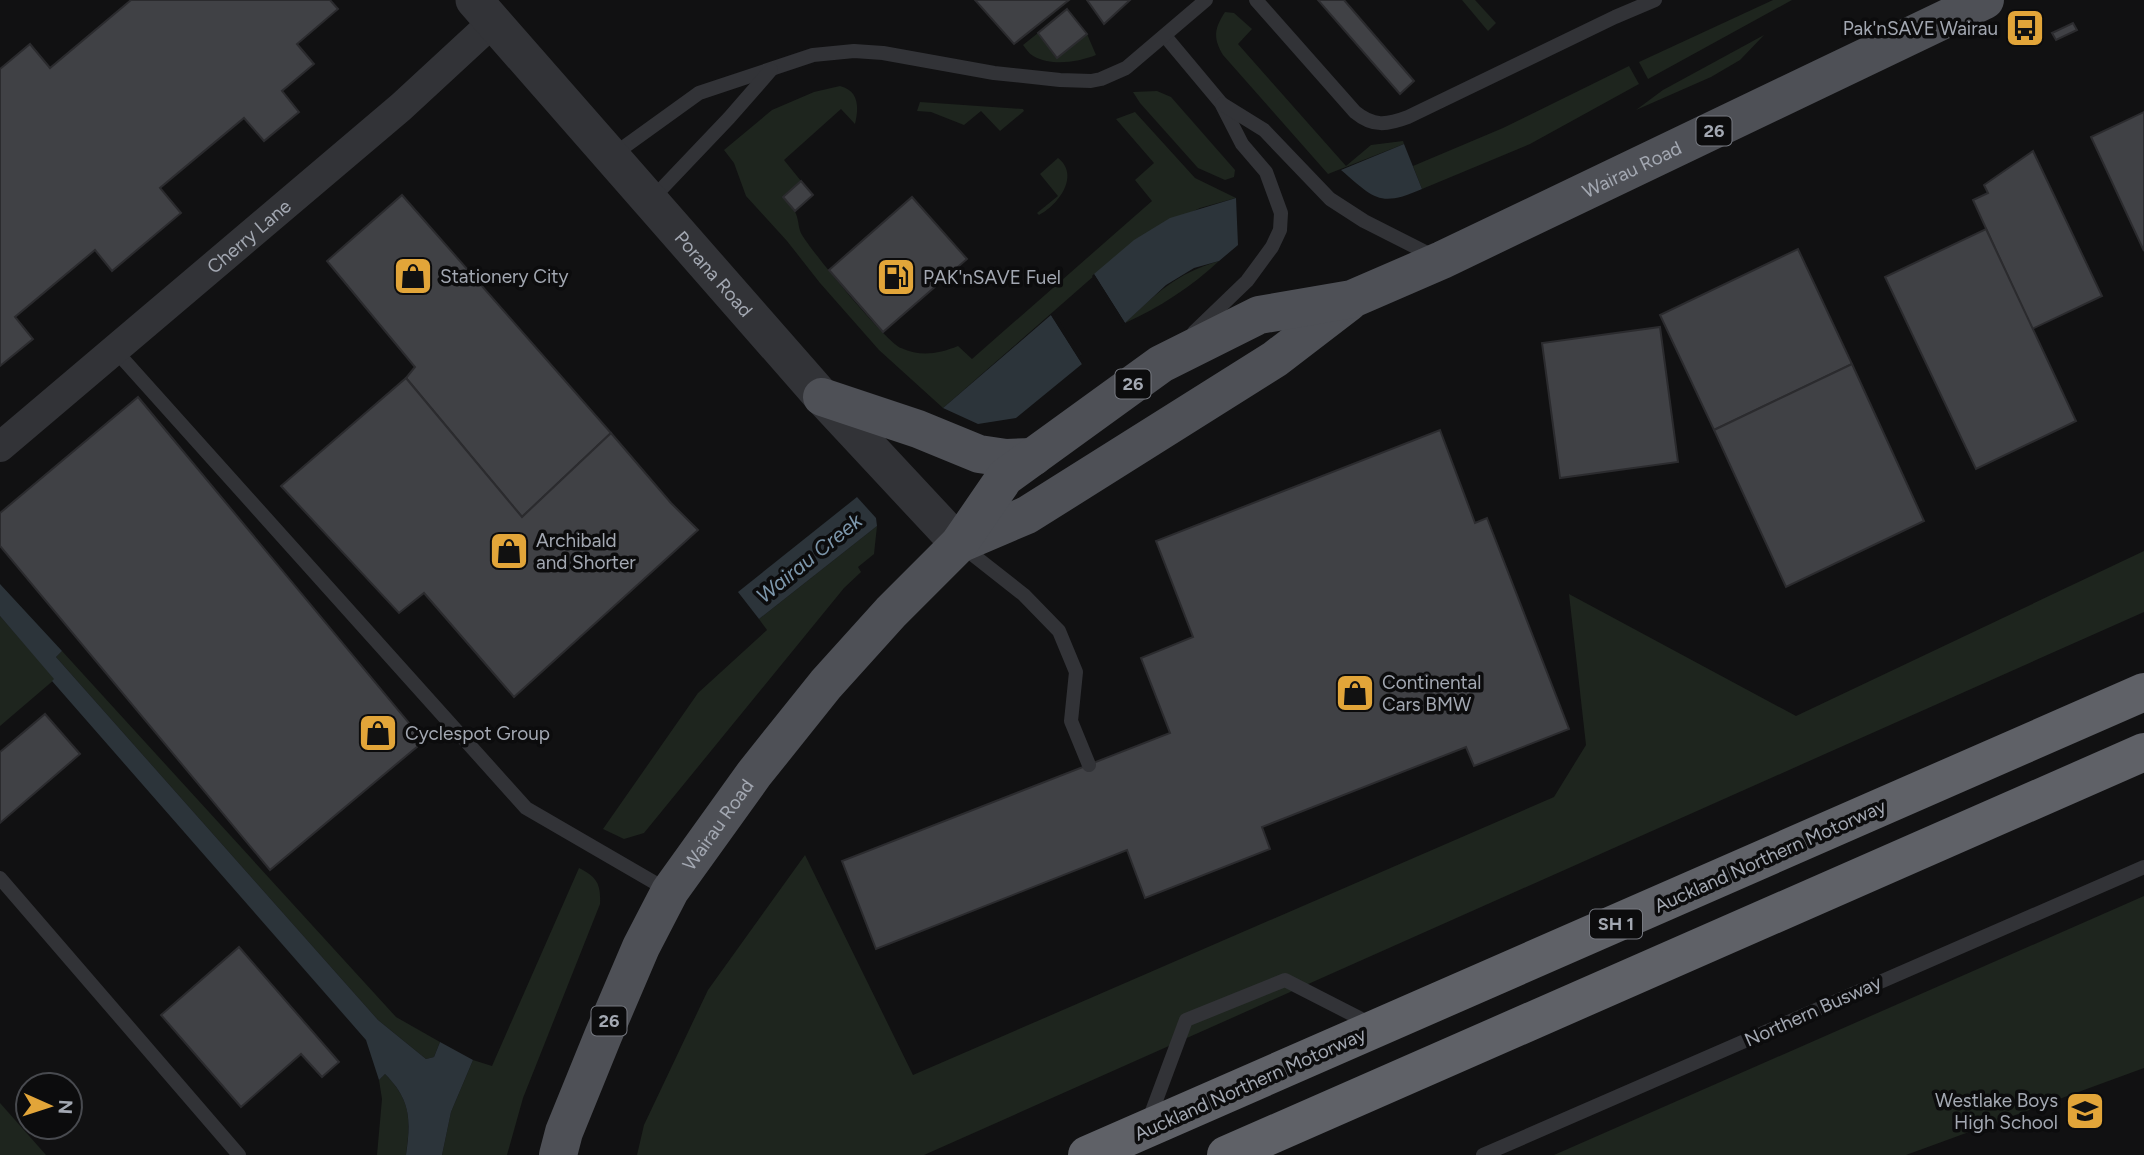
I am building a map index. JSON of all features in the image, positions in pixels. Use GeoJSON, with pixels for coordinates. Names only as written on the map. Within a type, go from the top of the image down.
{"type":"FeatureCollection","features":[{"type":"Feature","properties":{"kind":"highway","name":"Auckland Northern Motorway"},"geometry":{"type":"LineString","coordinates":[[1087,1155],[2144,692]]}},
{"type":"Feature","properties":{"kind":"highway"},"geometry":{"type":"LineString","coordinates":[[1226,1155],[2144,752]]}},
{"type":"Feature","properties":{"kind":"main road","name":"Wairau Road"},"geometry":{"type":"LineString","coordinates":[[558,1155],[564,1132],[603,1036],[641,947],[670,891],[754,774],[826,684],[891,612],[959,544],[1005,477],[1161,364],[1259,315],[1352,299],[1442,260],[1985,0]]}},
{"type":"Feature","properties":{"kind":"main road","name":"Wairau Road"},"geometry":{"type":"LineString","coordinates":[[959,544],[1027,515],[1275,359],[1352,299]]}},
{"type":"Feature","properties":{"kind":"main road"},"geometry":{"type":"LineString","coordinates":[[822,397],[918,429],[979,454],[1006,458],[1033,457]]}},
{"type":"Feature","properties":{"kind":"street","name":"Porana Road"},"geometry":{"type":"LineString","coordinates":[[484,11],[822,397],[959,544]]}},
{"type":"Feature","properties":{"kind":"street","name":"Cherry Lane"},"geometry":{"type":"LineString","coordinates":[[0,447],[401,107],[484,11]]}},
{"type":"Feature","properties":{"kind":"lane"},"geometry":{"type":"LineString","coordinates":[[612,157],[699,93],[813,55],[855,51],[883,53],[994,73],[1091,81],[1126,68],[1206,0]]}},
{"type":"Feature","properties":{"kind":"lane"},"geometry":{"type":"LineString","coordinates":[[1256,0],[1355,111],[1363,118],[1382,125],[1408,117],[1655,0]]}},
{"type":"Feature","properties":{"kind":"lane"},"geometry":{"type":"LineString","coordinates":[[1161,364],[1247,281],[1272,247],[1280,230],[1281,213],[1266,172],[1242,144],[1221,103],[1166,36]]}},
{"type":"Feature","properties":{"kind":"lane"},"geometry":{"type":"LineString","coordinates":[[650,201],[772,69]]}},
{"type":"Feature","properties":{"kind":"lane"},"geometry":{"type":"LineString","coordinates":[[1221,103],[1264,130],[1330,199],[1364,221],[1442,260]]}},
{"type":"Feature","properties":{"kind":"lane"},"geometry":{"type":"LineString","coordinates":[[114,349],[526,808],[670,891]]}},
{"type":"Feature","properties":{"kind":"lane"},"geometry":{"type":"LineString","coordinates":[[959,544],[1024,595],[1059,631],[1076,672],[1071,720],[1089,765]]}},
{"type":"Feature","properties":{"kind":"lane","name":"Northern Busway"},"geometry":{"type":"LineString","coordinates":[[1483,1155],[2144,867]]}},
{"type":"Feature","properties":{"kind":"lane"},"geometry":{"type":"LineString","coordinates":[[0,878],[239,1155]]}},
{"type":"Feature","properties":{"kind":"lane"},"geometry":{"type":"LineString","coordinates":[[1145,1130],[1186,1020],[1285,980],[1378,1027]]}},
{"type":"Feature","properties":{"kind":"shaded area"},"geometry":{"type":"Polygon","coordinates":[[[1462,0],[1475,0],[1496,23],[1488,31],[1462,0]]]}},
{"type":"Feature","properties":{"kind":"shaded area"},"geometry":{"type":"Polygon","coordinates":[[[1773,0],[1792,0],[1648,79],[1639,62],[1773,0]]]}},
{"type":"Feature","properties":{"kind":"shaded area"},"geometry":{"type":"Polygon","coordinates":[[[1225,12],[1234,13],[1252,29],[1238,44],[1346,166],[1371,145],[1403,141],[1404,144],[1328,174],[1223,55],[1216,34],[1225,12]]]}},
{"type":"Feature","properties":{"kind":"shaded area"},"geometry":{"type":"Polygon","coordinates":[[[1038,33],[1057,57],[1087,34],[1096,55],[1066,62],[1042,60],[1031,55],[1023,45],[1038,33]]]}},
{"type":"Feature","properties":{"kind":"shaded area"},"geometry":{"type":"Polygon","coordinates":[[[1764,35],[1740,60],[1711,77],[1636,110],[1663,90],[1764,35]]]}},
{"type":"Feature","properties":{"kind":"shaded area"},"geometry":{"type":"Polygon","coordinates":[[[1629,66],[1639,84],[1530,144],[1422,189],[1413,166],[1503,128],[1629,66]]]}},
{"type":"Feature","properties":{"kind":"shaded area"},"geometry":{"type":"Polygon","coordinates":[[[840,86],[851,92],[856,100],[855,124],[841,109],[784,160],[801,181],[783,197],[795,212],[802,235],[834,277],[893,342],[908,351],[930,353],[958,346],[972,359],[1152,201],[1135,180],[1154,163],[1116,119],[1135,112],[1195,178],[1236,198],[1200,208],[1135,240],[943,408],[879,350],[746,196],[734,163],[724,150],[772,110],[814,92],[840,86]]]}},
{"type":"Feature","properties":{"kind":"shaded area"},"geometry":{"type":"Polygon","coordinates":[[[1157,91],[1171,97],[1235,170],[1234,177],[1225,180],[1198,168],[1133,92],[1157,91]]]}},
{"type":"Feature","properties":{"kind":"shaded area"},"geometry":{"type":"Polygon","coordinates":[[[920,102],[1024,111],[1000,131],[981,111],[964,125],[931,112],[917,111],[920,102]]]}},
{"type":"Feature","properties":{"kind":"shaded area"},"geometry":{"type":"Polygon","coordinates":[[[1058,158],[1065,165],[1067,182],[1059,198],[1039,215],[1037,213],[1058,196],[1040,174],[1058,158]]]}},
{"type":"Feature","properties":{"kind":"shaded area"},"geometry":{"type":"Polygon","coordinates":[[[1219,261],[1175,296],[1125,323],[1178,278],[1219,261]]]}},
{"type":"Feature","properties":{"kind":"shaded area"},"geometry":{"type":"Polygon","coordinates":[[[877,526],[874,554],[858,567],[861,572],[844,588],[644,833],[624,839],[603,829],[698,693],[767,630],[759,619],[877,526]]]}},
{"type":"Feature","properties":{"kind":"shaded area"},"geometry":{"type":"Polygon","coordinates":[[[2144,551],[2144,612],[924,1155],[637,1155],[644,1125],[708,990],[805,855],[913,1075],[1554,797],[1586,745],[1569,594],[1796,716],[2144,551]]]}},
{"type":"Feature","properties":{"kind":"shaded area"},"geometry":{"type":"Polygon","coordinates":[[[0,616],[55,679],[0,726],[0,616]]]}},
{"type":"Feature","properties":{"kind":"shaded area"},"geometry":{"type":"Polygon","coordinates":[[[62,651],[396,1017],[440,1042],[434,1057],[426,1059],[378,1020],[56,657],[62,651]]]}},
{"type":"Feature","properties":{"kind":"shaded area"},"geometry":{"type":"Polygon","coordinates":[[[579,868],[597,882],[600,904],[523,1098],[507,1155],[442,1155],[451,1112],[473,1060],[492,1066],[579,868]]]}},
{"type":"Feature","properties":{"kind":"shaded area"},"geometry":{"type":"Polygon","coordinates":[[[2144,896],[2144,1068],[1906,1155],[1554,1155],[2144,896]]]}},
{"type":"Feature","properties":{"kind":"shaded area"},"geometry":{"type":"Polygon","coordinates":[[[385,1074],[400,1093],[407,1111],[406,1155],[377,1155],[382,1099],[379,1080],[385,1074]]]}},
{"type":"Feature","properties":{"kind":"shaded area"},"geometry":{"type":"Polygon","coordinates":[[[0,1103],[14,1119],[14,1141],[34,1141],[46,1155],[0,1155],[0,1103]]]}},
{"type":"Feature","properties":{"kind":"water"},"geometry":{"type":"Polygon","coordinates":[[[1404,144],[1422,189],[1408,195],[1386,199],[1378,197],[1341,170],[1404,144]]]}},
{"type":"Feature","properties":{"kind":"water"},"geometry":{"type":"Polygon","coordinates":[[[1236,198],[1238,245],[1219,261],[1194,268],[1166,285],[1125,323],[1094,274],[1134,240],[1170,218],[1236,198]]]}},
{"type":"Feature","properties":{"kind":"water"},"geometry":{"type":"Polygon","coordinates":[[[1051,315],[1082,364],[1016,418],[978,424],[943,408],[1051,315]]]}},
{"type":"Feature","properties":{"kind":"water","name":"Wairau Creek"},"geometry":{"type":"Polygon","coordinates":[[[857,497],[876,518],[877,526],[759,619],[738,592],[857,497]]]}},
{"type":"Feature","properties":{"kind":"water"},"geometry":{"type":"Polygon","coordinates":[[[0,584],[62,651],[56,657],[378,1020],[426,1059],[434,1057],[440,1042],[473,1060],[451,1112],[442,1155],[406,1155],[408,1121],[404,1102],[385,1074],[379,1080],[366,1040],[52,681],[54,679],[0,616],[0,584]]]}},
{"type":"Feature","properties":{"kind":"pier"},"geometry":{"type":"Polygon","coordinates":[[[1094,274],[1125,323],[1123,326],[1092,276],[1094,274]]]}},
{"type":"Feature","properties":{"kind":"pier"},"geometry":{"type":"Polygon","coordinates":[[[1054,312],[1084,361],[1082,364],[1051,315],[1054,312]]]}},
{"type":"Feature","properties":{"kind":"building"},"geometry":{"type":"Polygon","coordinates":[[[131,0],[330,0],[338,9],[297,44],[314,64],[282,91],[299,112],[264,141],[244,118],[160,188],[181,213],[112,271],[95,250],[15,317],[33,339],[0,366],[0,69],[30,44],[50,68],[131,0]]]}},
{"type":"Feature","properties":{"kind":"building"},"geometry":{"type":"Polygon","coordinates":[[[975,0],[1069,0],[1014,44],[975,0]]]}},
{"type":"Feature","properties":{"kind":"building"},"geometry":{"type":"Polygon","coordinates":[[[1087,0],[1130,0],[1104,24],[1087,0]]]}},
{"type":"Feature","properties":{"kind":"building"},"geometry":{"type":"Polygon","coordinates":[[[1318,0],[1344,0],[1414,81],[1400,94],[1318,0]]]}},
{"type":"Feature","properties":{"kind":"building"},"geometry":{"type":"Polygon","coordinates":[[[1067,9],[1087,34],[1057,58],[1038,33],[1067,9]]]}},
{"type":"Feature","properties":{"kind":"building"},"geometry":{"type":"Polygon","coordinates":[[[2073,23],[2077,30],[2056,40],[2052,33],[2073,23]]]}},
{"type":"Feature","properties":{"kind":"building"},"geometry":{"type":"Polygon","coordinates":[[[2144,112],[2144,251],[2091,137],[2144,112]]]}},
{"type":"Feature","properties":{"kind":"building"},"geometry":{"type":"Polygon","coordinates":[[[2033,151],[2102,296],[2032,329],[1973,200],[1988,193],[1984,185],[2033,151]]]}},
{"type":"Feature","properties":{"kind":"building"},"geometry":{"type":"Polygon","coordinates":[[[801,181],[813,195],[795,211],[783,197],[801,181]]]}},
{"type":"Feature","properties":{"kind":"building"},"geometry":{"type":"Polygon","coordinates":[[[402,195],[611,433],[522,517],[406,378],[415,367],[327,261],[402,195]]]}},
{"type":"Feature","properties":{"kind":"building"},"geometry":{"type":"Polygon","coordinates":[[[912,197],[967,259],[883,332],[829,270],[912,197]]]}},
{"type":"Feature","properties":{"kind":"building"},"geometry":{"type":"Polygon","coordinates":[[[1986,229],[2076,421],[1976,469],[1885,277],[1986,229]]]}},
{"type":"Feature","properties":{"kind":"building"},"geometry":{"type":"Polygon","coordinates":[[[1798,249],[1852,364],[1714,430],[1660,315],[1798,249]]]}},
{"type":"Feature","properties":{"kind":"building"},"geometry":{"type":"Polygon","coordinates":[[[1660,327],[1678,462],[1560,478],[1542,343],[1660,327]]]}},
{"type":"Feature","properties":{"kind":"building"},"geometry":{"type":"Polygon","coordinates":[[[1852,364],[1924,521],[1786,587],[1714,430],[1852,364]]]}},
{"type":"Feature","properties":{"kind":"building","name":"Archibald and Shorter"},"geometry":{"type":"Polygon","coordinates":[[[406,378],[522,517],[611,433],[698,530],[514,697],[424,593],[399,613],[281,486],[406,378]]]}},
{"type":"Feature","properties":{"kind":"building"},"geometry":{"type":"Polygon","coordinates":[[[138,397],[424,741],[270,870],[0,546],[0,513],[138,397]]]}},
{"type":"Feature","properties":{"kind":"building","name":"Continental Cars BMW"},"geometry":{"type":"Polygon","coordinates":[[[1440,430],[1475,523],[1487,518],[1569,729],[1474,766],[1466,747],[1262,827],[1270,849],[1145,898],[1127,850],[876,949],[842,861],[1170,733],[1141,658],[1193,637],[1156,541],[1440,430]]]}},
{"type":"Feature","properties":{"kind":"building"},"geometry":{"type":"Polygon","coordinates":[[[45,714],[80,754],[0,823],[0,752],[45,714]]]}},
{"type":"Feature","properties":{"kind":"building"},"geometry":{"type":"Polygon","coordinates":[[[239,947],[339,1062],[322,1077],[301,1054],[241,1107],[161,1015],[239,947]]]}},
{"type":"Feature","properties":{"kind":"place","name":"Pak'nSAVE Wairau"},"geometry":{"type":"Point","coordinates":[2025,28]}},
{"type":"Feature","properties":{"kind":"place","name":"Stationery City"},"geometry":{"type":"Point","coordinates":[413,276]}},
{"type":"Feature","properties":{"kind":"place","name":"PAK'nSAVE Fuel"},"geometry":{"type":"Point","coordinates":[896,277]}},
{"type":"Feature","properties":{"kind":"place","name":"Archibald and Shorter"},"geometry":{"type":"Point","coordinates":[509,551]}},
{"type":"Feature","properties":{"kind":"place","name":"Continental Cars BMW"},"geometry":{"type":"Point","coordinates":[1355,693]}},
{"type":"Feature","properties":{"kind":"place","name":"Cyclespot Group"},"geometry":{"type":"Point","coordinates":[378,733]}},
{"type":"Feature","properties":{"kind":"place","name":"Westlake Boys High School"},"geometry":{"type":"Point","coordinates":[2085,1111]}}]}
